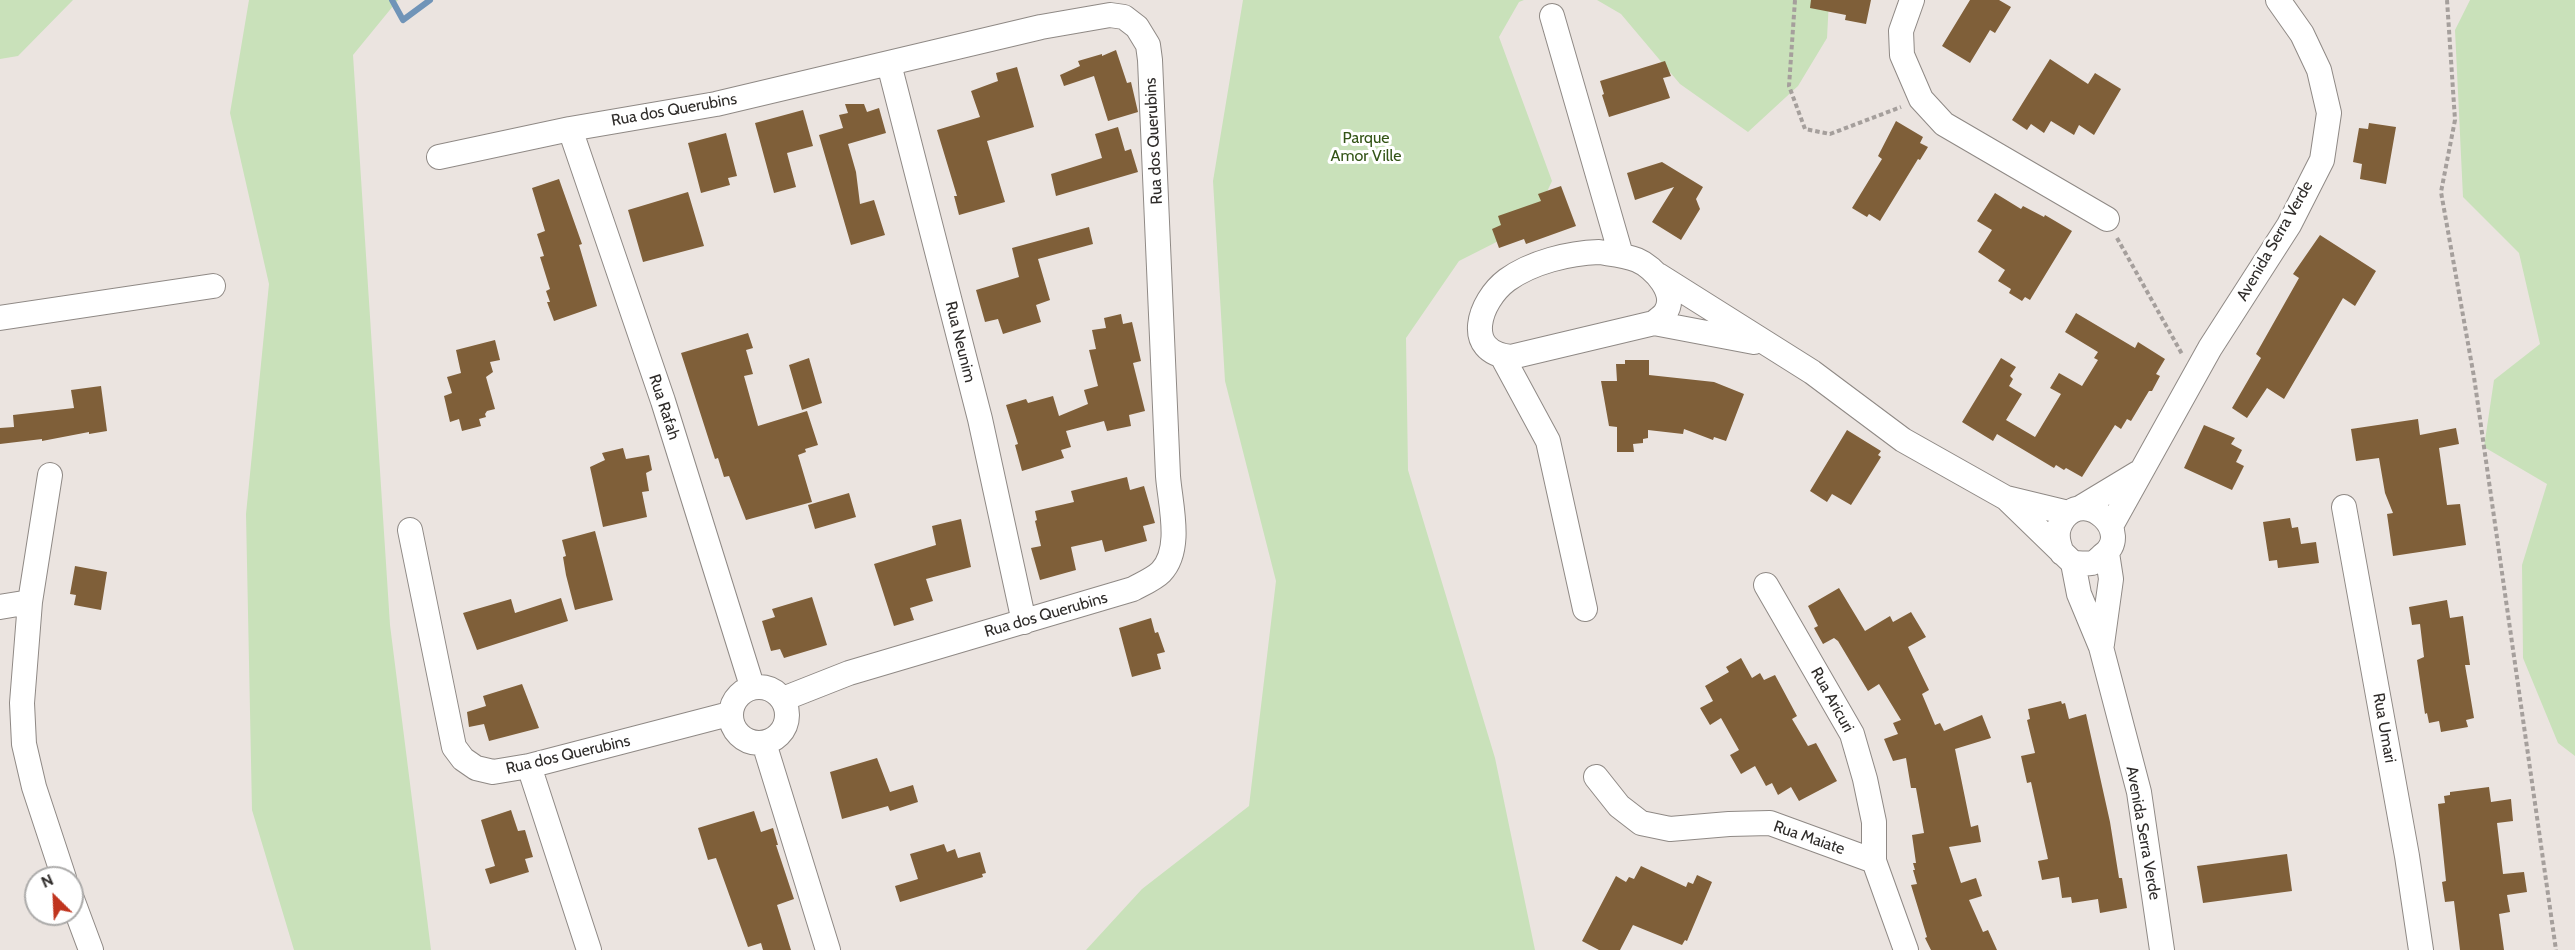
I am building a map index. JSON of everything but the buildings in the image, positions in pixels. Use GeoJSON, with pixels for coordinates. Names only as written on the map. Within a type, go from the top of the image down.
{"type":"FeatureCollection","features":[{"type":"Feature","properties":{"kind":"street"},"geometry":{"type":"LineString","coordinates":[[1911,0],[1901,31],[1902,55],[1921,99],[1944,124],[2107,219]]}},
{"type":"Feature","properties":{"kind":"street","name":"Avenida Serra Verde"},"geometry":{"type":"LineString","coordinates":[[2111,526],[2194,376],[2289,225],[2322,160],[2329,113],[2319,70],[2302,34],[2278,0]]}},
{"type":"Feature","properties":{"kind":"street","name":"Rua dos Querubins"},"geometry":{"type":"LineString","coordinates":[[439,156],[570,129],[716,104],[1041,27],[1110,15],[1124,17],[1137,27],[1148,45],[1168,476],[1173,531],[1168,562],[1160,573],[1133,589],[849,673],[783,699]]}},
{"type":"Feature","properties":{"kind":"street"},"geometry":{"type":"LineString","coordinates":[[1552,16],[1622,255]]}},
{"type":"Feature","properties":{"kind":"street","name":"Rua Neunim"},"geometry":{"type":"LineString","coordinates":[[890,64],[980,419],[1024,622]]}},
{"type":"Feature","properties":{"kind":"street","name":"Rua Rafah"},"geometry":{"type":"LineString","coordinates":[[570,129],[663,401],[752,687]]}},
{"type":"Feature","properties":{"kind":"street"},"geometry":{"type":"LineString","coordinates":[[1765,344],[1654,323],[1511,357],[1489,350],[1482,340],[1479,318],[1489,297],[1508,279],[1551,259],[1574,253],[1599,252],[1639,260],[1658,275],[1812,372],[1903,440],[2006,498],[2067,558],[2093,562],[2107,553],[2113,540],[2111,526],[2104,515],[2093,509],[2074,511],[2006,498]]}},
{"type":"Feature","properties":{"kind":"street"},"geometry":{"type":"LineString","coordinates":[[1654,323],[1665,313],[1668,305],[1663,281],[1658,275]]}},
{"type":"Feature","properties":{"kind":"street"},"geometry":{"type":"LineString","coordinates":[[0,318],[213,286]]}},
{"type":"Feature","properties":{"kind":"street"},"geometry":{"type":"LineString","coordinates":[[1502,356],[1548,441],[1585,609]]}},
{"type":"Feature","properties":{"kind":"street","name":"Avenida Serra Verde"},"geometry":{"type":"LineString","coordinates":[[2074,511],[2140,472]]}},
{"type":"Feature","properties":{"kind":"street"},"geometry":{"type":"LineString","coordinates":[[50,475],[30,602],[22,704],[24,744],[34,788],[60,866]]}},
{"type":"Feature","properties":{"kind":"street","name":"Rua Umari"},"geometry":{"type":"LineString","coordinates":[[2344,507],[2407,856],[2421,950]]}},
{"type":"Feature","properties":{"kind":"street"},"geometry":{"type":"LineString","coordinates":[[2067,558],[2056,539],[2059,525],[2074,511]]}},
{"type":"Feature","properties":{"kind":"street","name":"Rua dos Querubins"},"geometry":{"type":"LineString","coordinates":[[410,530],[454,747],[463,759],[476,768],[493,772],[530,766],[729,714]]}},
{"type":"Feature","properties":{"kind":"street","name":"Avenida Serra Verde"},"geometry":{"type":"LineString","coordinates":[[2101,647],[2111,579],[2107,553]]}},
{"type":"Feature","properties":{"kind":"street","name":"Avenida Serra Verde"},"geometry":{"type":"LineString","coordinates":[[2067,558],[2101,647],[2139,792],[2162,950]]}},
{"type":"Feature","properties":{"kind":"street","name":"Rua Aricuri"},"geometry":{"type":"LineString","coordinates":[[1766,585],[1852,734],[1874,822],[1874,861]]}},
{"type":"Feature","properties":{"kind":"street"},"geometry":{"type":"LineString","coordinates":[[0,607],[30,602]]}},
{"type":"Feature","properties":{"kind":"street"},"geometry":{"type":"LineString","coordinates":[[752,687],[769,687],[783,699],[788,712],[786,726],[777,737],[764,744],[747,742],[734,731],[729,714],[736,697],[752,687]]}},
{"type":"Feature","properties":{"kind":"street"},"geometry":{"type":"LineString","coordinates":[[764,744],[828,950]]}},
{"type":"Feature","properties":{"kind":"street"},"geometry":{"type":"LineString","coordinates":[[530,766],[589,950]]}},
{"type":"Feature","properties":{"kind":"street","name":"Rua Maiate"},"geometry":{"type":"LineString","coordinates":[[1596,777],[1619,806],[1641,823],[1670,829],[1770,823],[1874,861]]}},
{"type":"Feature","properties":{"kind":"street"},"geometry":{"type":"LineString","coordinates":[[1874,861],[1906,950]]}},
{"type":"Feature","properties":{"kind":"street"},"geometry":{"type":"LineString","coordinates":[[82,926],[91,950]]}},
{"type":"Feature","properties":{"kind":"path"},"geometry":{"type":"LineString","coordinates":[[1795,0],[1789,86],[1805,129],[1830,134],[1921,99]]}},
{"type":"Feature","properties":{"kind":"path"},"geometry":{"type":"LineString","coordinates":[[2447,0],[2455,120],[2441,192],[2474,377],[2556,950]]}},
{"type":"Feature","properties":{"kind":"path"},"geometry":{"type":"LineString","coordinates":[[2107,219],[2194,376]]}},
{"type":"Feature","properties":{"kind":"green space"},"geometry":{"type":"Polygon","coordinates":[[[0,0],[73,0],[18,56],[0,59],[0,0]]]}},
{"type":"Feature","properties":{"kind":"green space"},"geometry":{"type":"Polygon","coordinates":[[[249,0],[398,0],[353,55],[390,625],[431,950],[294,950],[252,810],[246,514],[269,284],[230,113],[249,0]]]}},
{"type":"Feature","properties":{"kind":"green space","name":"Parque Amor Ville"},"geometry":{"type":"Polygon","coordinates":[[[1243,0],[1524,0],[1519,2],[1499,37],[1552,181],[1532,224],[1459,261],[1406,338],[1408,470],[1495,758],[1535,950],[1086,950],[1142,889],[1249,806],[1276,581],[1225,381],[1213,181],[1243,0]]]}},
{"type":"Feature","properties":{"kind":"green space"},"geometry":{"type":"Polygon","coordinates":[[[1597,0],[1829,0],[1827,38],[1798,86],[1748,132],[1680,84],[1621,14],[1597,0]]]}},
{"type":"Feature","properties":{"kind":"green space"},"geometry":{"type":"Polygon","coordinates":[[[2470,0],[2575,0],[2575,756],[2558,743],[2523,658],[2522,565],[2547,484],[2484,447],[2494,380],[2540,344],[2519,253],[2463,197],[2455,30],[2470,0]]]}},
{"type":"Feature","properties":{"kind":"waterway"},"geometry":{"type":"LineString","coordinates":[[392,0],[403,20],[430,0]]}}]}
